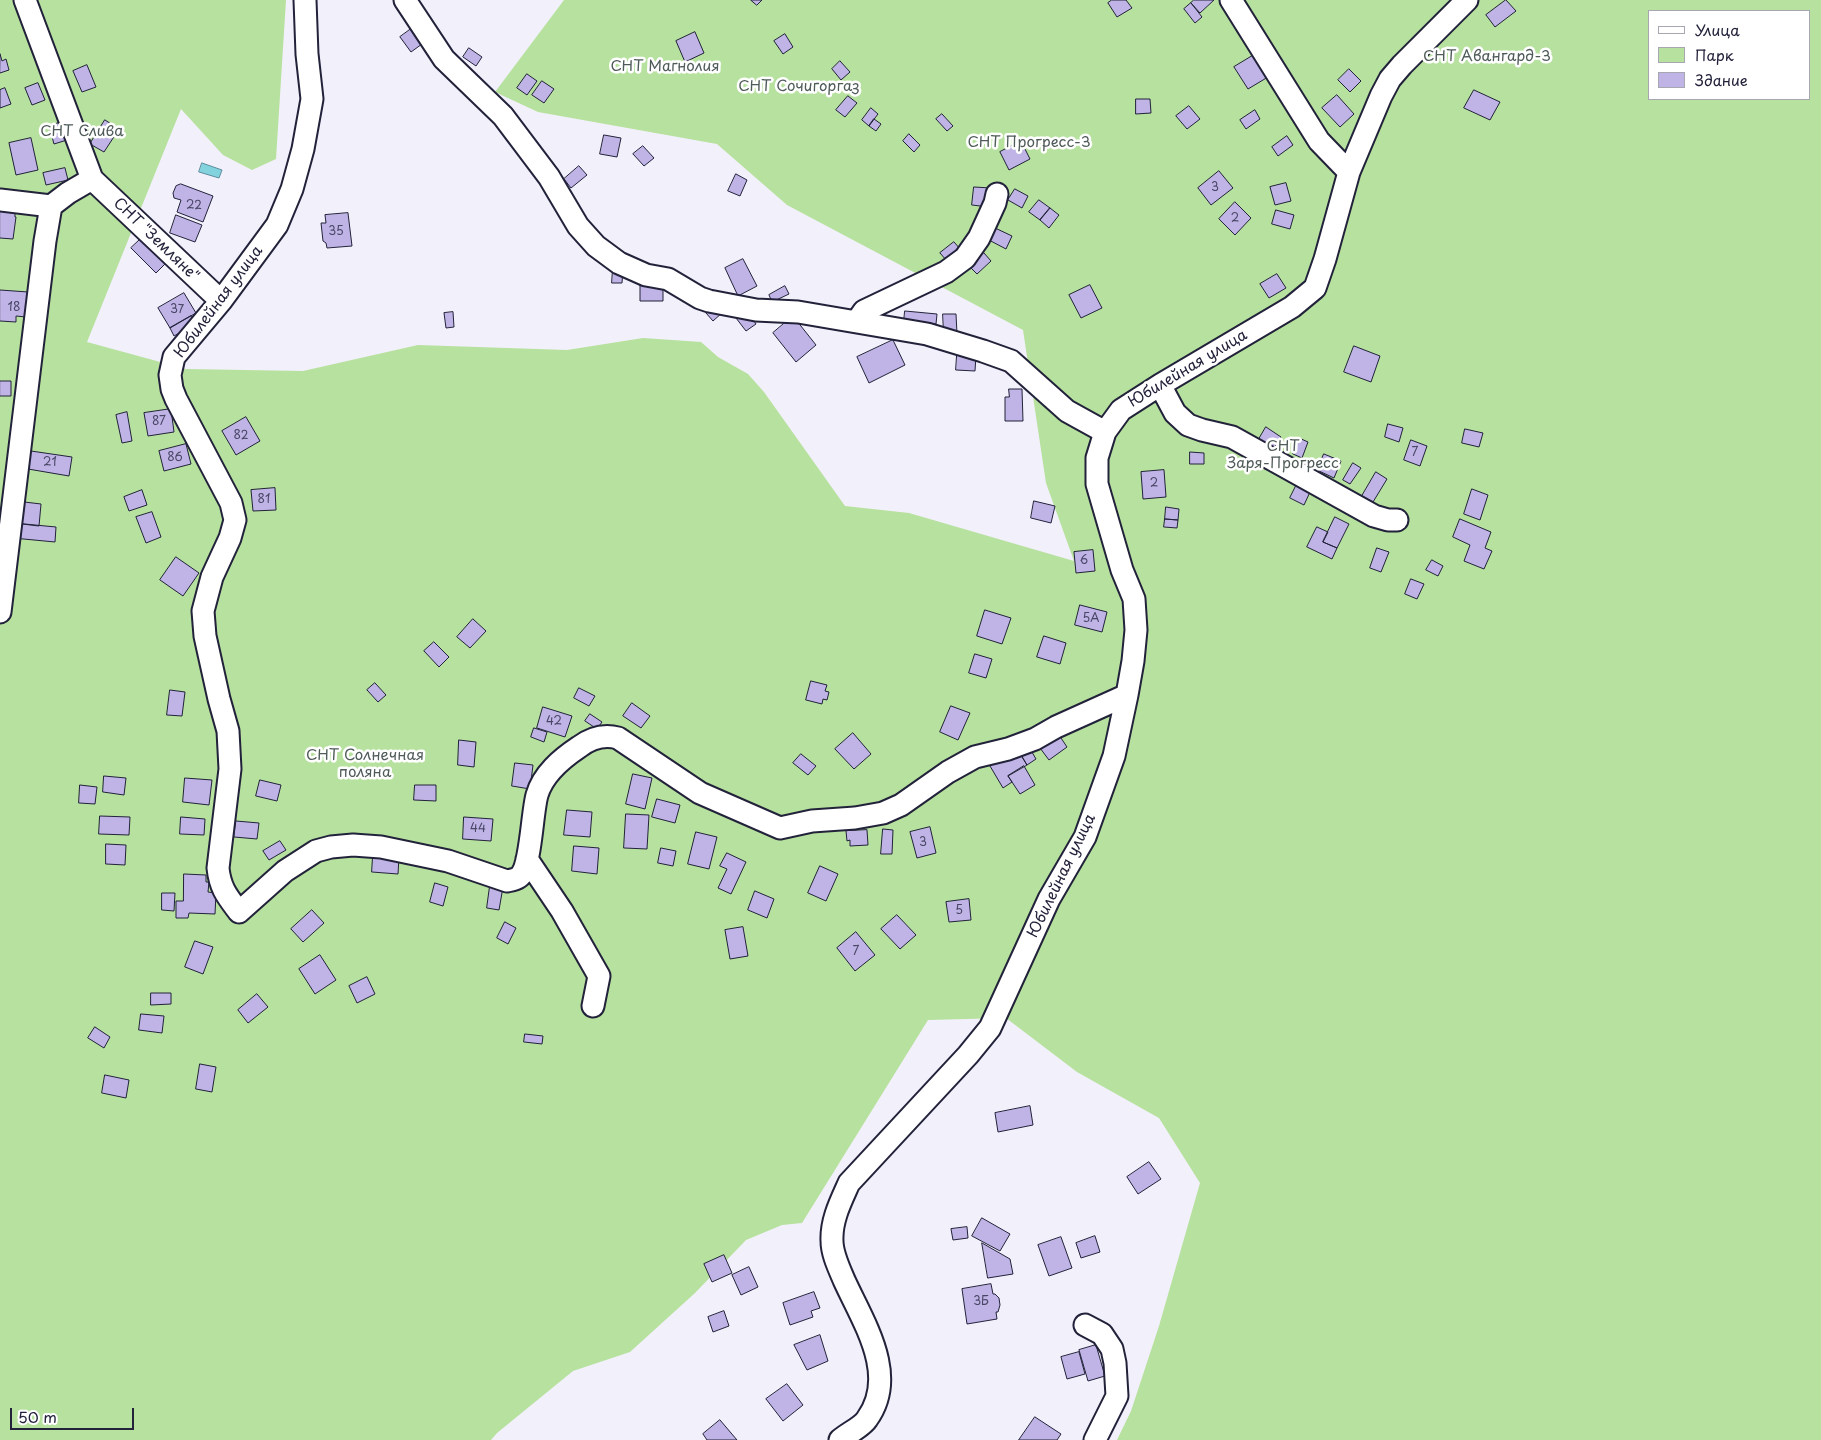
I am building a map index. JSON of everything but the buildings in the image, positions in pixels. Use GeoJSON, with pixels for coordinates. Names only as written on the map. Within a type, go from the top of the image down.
{"type":"FeatureCollection","features":[{"type":"Feature","properties":{"kind":"street"},"geometry":{"type":"LineString","coordinates":[[0,612],[51,206],[68,193],[92,179],[25,0]]}},
{"type":"Feature","properties":{"kind":"street","name":"Юбилейная улица"},"geometry":{"type":"LineString","coordinates":[[305,0],[306,46],[312,99],[303,149],[292,189],[277,225],[221,301],[174,357],[170,375],[176,399],[231,502],[235,520],[230,538],[212,577],[203,611],[205,636],[218,699],[228,731],[230,759],[220,838],[220,883],[224,893],[239,912],[285,871],[316,851],[331,847],[353,845],[381,847],[448,861],[507,881],[522,875],[527,859]]}},
{"type":"Feature","properties":{"kind":"street"},"geometry":{"type":"LineString","coordinates":[[405,0],[444,59],[503,116],[549,177],[578,226],[596,246],[619,263],[646,275],[668,279],[700,298],[709,301],[756,310],[798,312],[927,334],[1010,361],[1067,411],[1105,432]]}},
{"type":"Feature","properties":{"kind":"street"},"geometry":{"type":"LineString","coordinates":[[1231,0],[1319,141],[1349,172]]}},
{"type":"Feature","properties":{"kind":"street","name":"Юбилейная улица"},"geometry":{"type":"LineString","coordinates":[[840,1440],[867,1421],[877,1400],[880,1380],[876,1351],[837,1264],[832,1242],[833,1223],[841,1200],[849,1183],[968,1055],[990,1028],[1049,898],[1085,837],[1114,756],[1133,661],[1136,630],[1134,600],[1122,570],[1097,484],[1097,458],[1105,432],[1121,410],[1292,307],[1315,288],[1349,172],[1381,96],[1390,79],[1402,65],[1467,0]]}},
{"type":"Feature","properties":{"kind":"street","name":"СНТ \"Земляне\""},"geometry":{"type":"LineString","coordinates":[[92,179],[221,301]]}},
{"type":"Feature","properties":{"kind":"street"},"geometry":{"type":"LineString","coordinates":[[857,321],[864,311],[946,272],[965,258],[979,238],[995,203],[997,194]]}},
{"type":"Feature","properties":{"kind":"street"},"geometry":{"type":"LineString","coordinates":[[0,200],[51,206]]}},
{"type":"Feature","properties":{"kind":"street"},"geometry":{"type":"LineString","coordinates":[[1160,385],[1175,413],[1188,425],[1232,437],[1374,516],[1388,520],[1398,520]]}},
{"type":"Feature","properties":{"kind":"street"},"geometry":{"type":"LineString","coordinates":[[593,1006],[599,976],[562,911],[527,859],[537,795],[544,779],[561,758],[589,740],[610,736],[618,738],[700,793],[780,828],[883,813],[901,805],[948,772],[975,757],[1008,749],[1036,739],[1056,727],[1127,695]]}},
{"type":"Feature","properties":{"kind":"street"},"geometry":{"type":"LineString","coordinates":[[1084,1325],[1102,1334],[1112,1349],[1115,1363],[1117,1396],[1095,1440]]}},
{"type":"Feature","properties":{"kind":"green space"},"geometry":{"type":"Polygon","coordinates":[[[0,0],[286,0],[276,159],[252,170],[223,155],[181,109],[87,342],[186,369],[303,371],[418,345],[567,350],[643,338],[701,342],[718,357],[748,374],[764,392],[845,506],[909,513],[1074,561],[1046,483],[1023,330],[787,205],[717,144],[538,112],[495,92],[564,0],[1821,0],[1821,1440],[1117,1440],[1131,1411],[1159,1326],[1200,1183],[1159,1118],[1077,1072],[1006,1018],[928,1020],[802,1223],[782,1225],[746,1240],[695,1293],[630,1352],[573,1371],[491,1440],[0,1440],[0,0]]]}},
{"type":"Feature","properties":{"kind":"water"},"geometry":{"type":"Polygon","coordinates":[[[202,163],[222,170],[219,178],[199,172],[202,163]]]}},
{"type":"Feature","properties":{"kind":"park label","name":"СНТ Авангард-3"},"geometry":{"type":"Point","coordinates":[1487,57]}},
{"type":"Feature","properties":{"kind":"park label","name":"СНТ Магнолия"},"geometry":{"type":"Point","coordinates":[665,67]}},
{"type":"Feature","properties":{"kind":"park label","name":"СНТ Сочигоргаз"},"geometry":{"type":"Point","coordinates":[799,87]}},
{"type":"Feature","properties":{"kind":"park label","name":"СНТ Слива"},"geometry":{"type":"Point","coordinates":[82,132]}},
{"type":"Feature","properties":{"kind":"park label","name":"СНТ Прогресс-3"},"geometry":{"type":"Point","coordinates":[1029,143]}},
{"type":"Feature","properties":{"kind":"park label","name":"СНТ Заря-Прогресс"},"geometry":{"type":"Point","coordinates":[1283,456]}},
{"type":"Feature","properties":{"kind":"park label","name":"СНТ Солнечная поляна"},"geometry":{"type":"Point","coordinates":[365,764]}}]}
